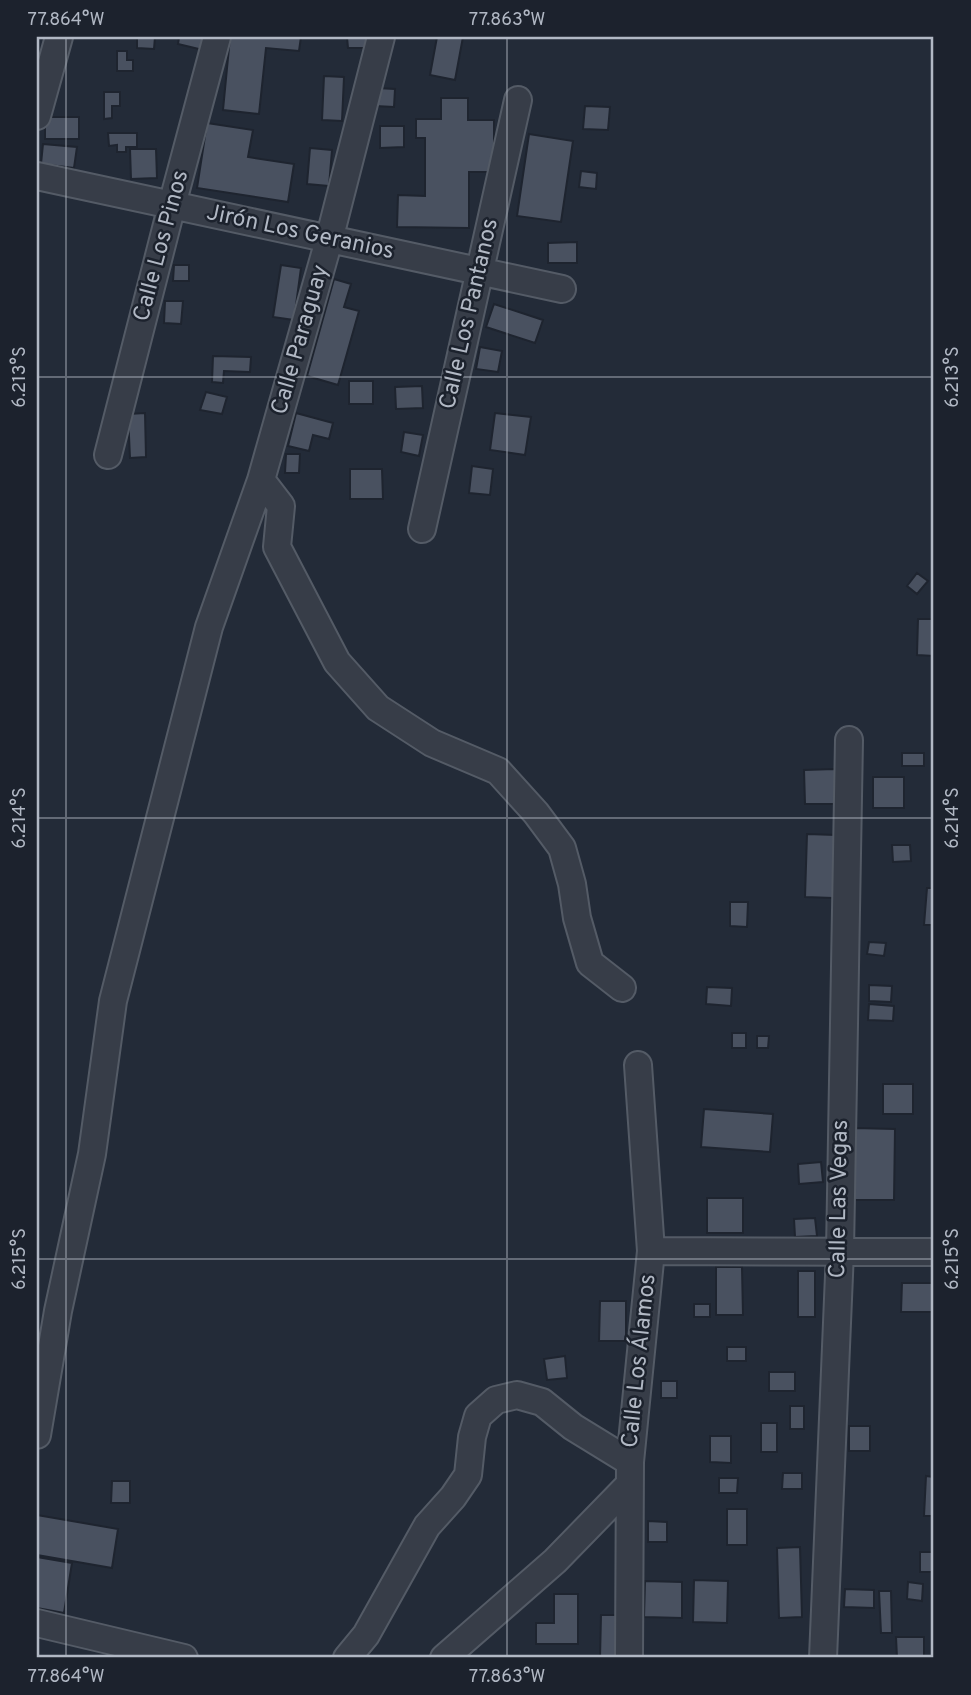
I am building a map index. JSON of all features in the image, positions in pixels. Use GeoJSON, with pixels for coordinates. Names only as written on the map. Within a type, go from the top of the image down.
{"type":"FeatureCollection","features":[{"type":"Feature","properties":{"kind":"street"},"geometry":{"type":"LineString","coordinates":[[37,116],[59,37]]}},
{"type":"Feature","properties":{"kind":"street","name":"Calle Los Pinos"},"geometry":{"type":"LineString","coordinates":[[108,455],[217,37]]}},
{"type":"Feature","properties":{"kind":"street","name":"Calle Paraguay"},"geometry":{"type":"LineString","coordinates":[[39,1425],[58,1311],[92,1154],[113,1001],[209,627],[261,480],[329,240],[381,37]]}},
{"type":"Feature","properties":{"kind":"street","name":"Calle Los Pantanos"},"geometry":{"type":"LineString","coordinates":[[422,529],[518,100]]}},
{"type":"Feature","properties":{"kind":"street","name":"Jirón Los Geranios"},"geometry":{"type":"LineString","coordinates":[[37,176],[562,289]]}},
{"type":"Feature","properties":{"kind":"street"},"geometry":{"type":"LineString","coordinates":[[261,480],[281,506],[277,547],[337,662],[378,708],[432,743],[498,771],[536,813],[562,848],[590,963],[622,988]]}},
{"type":"Feature","properties":{"kind":"street","name":"Calle Las Vegas"},"geometry":{"type":"LineString","coordinates":[[823,1658],[840,1251],[849,740]]}},
{"type":"Feature","properties":{"kind":"street","name":"Calle Los Álamos"},"geometry":{"type":"LineString","coordinates":[[629,1658],[630,1474],[651,1251],[638,1065]]}},
{"type":"Feature","properties":{"kind":"street"},"geometry":{"type":"LineString","coordinates":[[651,1251],[934,1252]]}},
{"type":"Feature","properties":{"kind":"street"},"geometry":{"type":"LineString","coordinates":[[347,1658],[371,1626],[427,1526],[468,1475],[472,1437],[478,1416],[496,1400],[517,1395],[542,1402],[630,1474],[555,1562],[444,1658]]}},
{"type":"Feature","properties":{"kind":"street"},"geometry":{"type":"LineString","coordinates":[[37,1623],[184,1658]]}},
{"type":"Feature","properties":{"kind":"building"},"geometry":{"type":"Polygon","coordinates":[[[137,37],[155,37],[154,49],[137,48],[137,37]]]}},
{"type":"Feature","properties":{"kind":"building"},"geometry":{"type":"Polygon","coordinates":[[[179,37],[206,37],[203,50],[178,44],[179,37]]]}},
{"type":"Feature","properties":{"kind":"building"},"geometry":{"type":"Polygon","coordinates":[[[230,37],[301,37],[299,51],[266,48],[259,114],[223,110],[230,37]]]}},
{"type":"Feature","properties":{"kind":"building"},"geometry":{"type":"Polygon","coordinates":[[[347,37],[366,37],[366,48],[348,48],[347,37]]]}},
{"type":"Feature","properties":{"kind":"building"},"geometry":{"type":"Polygon","coordinates":[[[437,37],[463,37],[455,80],[430,75],[437,37]]]}},
{"type":"Feature","properties":{"kind":"building"},"geometry":{"type":"Polygon","coordinates":[[[117,51],[127,51],[127,60],[133,60],[133,71],[117,71],[117,51]]]}},
{"type":"Feature","properties":{"kind":"building"},"geometry":{"type":"Polygon","coordinates":[[[324,76],[344,77],[342,121],[322,120],[324,76]]]}},
{"type":"Feature","properties":{"kind":"building"},"geometry":{"type":"Polygon","coordinates":[[[377,88],[395,89],[394,107],[375,106],[377,88]]]}},
{"type":"Feature","properties":{"kind":"building"},"geometry":{"type":"Polygon","coordinates":[[[104,92],[120,92],[120,106],[112,106],[112,118],[104,119],[104,92]]]}},
{"type":"Feature","properties":{"kind":"building"},"geometry":{"type":"Polygon","coordinates":[[[441,98],[468,98],[468,120],[494,120],[494,172],[469,172],[469,228],[397,227],[398,195],[425,196],[425,138],[416,138],[416,119],[441,119],[441,98]]]}},
{"type":"Feature","properties":{"kind":"building"},"geometry":{"type":"Polygon","coordinates":[[[585,106],[610,107],[608,130],[583,129],[585,106]]]}},
{"type":"Feature","properties":{"kind":"building"},"geometry":{"type":"Polygon","coordinates":[[[45,117],[79,117],[79,139],[45,139],[45,117]]]}},
{"type":"Feature","properties":{"kind":"building"},"geometry":{"type":"Polygon","coordinates":[[[207,123],[253,130],[248,157],[294,164],[288,202],[197,188],[207,123]]]}},
{"type":"Feature","properties":{"kind":"building"},"geometry":{"type":"Polygon","coordinates":[[[380,126],[404,126],[404,147],[380,148],[380,126]]]}},
{"type":"Feature","properties":{"kind":"building"},"geometry":{"type":"Polygon","coordinates":[[[108,133],[137,133],[137,147],[126,147],[126,152],[117,152],[117,145],[109,146],[108,133]]]}},
{"type":"Feature","properties":{"kind":"building"},"geometry":{"type":"Polygon","coordinates":[[[529,134],[573,141],[561,222],[517,216],[529,134]]]}},
{"type":"Feature","properties":{"kind":"building"},"geometry":{"type":"Polygon","coordinates":[[[43,144],[77,147],[74,168],[41,164],[43,144]]]}},
{"type":"Feature","properties":{"kind":"building"},"geometry":{"type":"Polygon","coordinates":[[[310,148],[332,150],[329,186],[307,184],[310,148]]]}},
{"type":"Feature","properties":{"kind":"building"},"geometry":{"type":"Polygon","coordinates":[[[130,149],[156,149],[157,178],[131,179],[130,149]]]}},
{"type":"Feature","properties":{"kind":"building"},"geometry":{"type":"Polygon","coordinates":[[[581,171],[597,173],[596,189],[579,187],[581,171]]]}},
{"type":"Feature","properties":{"kind":"building"},"geometry":{"type":"Polygon","coordinates":[[[577,242],[577,263],[548,263],[548,243],[577,242]]]}},
{"type":"Feature","properties":{"kind":"building"},"geometry":{"type":"Polygon","coordinates":[[[174,265],[189,265],[189,281],[173,281],[174,265]]]}},
{"type":"Feature","properties":{"kind":"building"},"geometry":{"type":"Polygon","coordinates":[[[281,265],[301,268],[294,320],[273,317],[281,265]]]}},
{"type":"Feature","properties":{"kind":"building"},"geometry":{"type":"Polygon","coordinates":[[[334,279],[351,284],[344,307],[359,311],[338,385],[307,376],[334,279]]]}},
{"type":"Feature","properties":{"kind":"building"},"geometry":{"type":"Polygon","coordinates":[[[165,301],[183,301],[181,324],[164,323],[165,301]]]}},
{"type":"Feature","properties":{"kind":"building"},"geometry":{"type":"Polygon","coordinates":[[[494,304],[543,320],[535,343],[486,327],[494,304]]]}},
{"type":"Feature","properties":{"kind":"building"},"geometry":{"type":"Polygon","coordinates":[[[480,347],[502,351],[498,372],[476,369],[480,347]]]}},
{"type":"Feature","properties":{"kind":"building"},"geometry":{"type":"Polygon","coordinates":[[[213,356],[251,357],[250,372],[224,371],[223,383],[212,382],[213,356]]]}},
{"type":"Feature","properties":{"kind":"building"},"geometry":{"type":"Polygon","coordinates":[[[349,381],[373,381],[373,404],[349,404],[349,381]]]}},
{"type":"Feature","properties":{"kind":"building"},"geometry":{"type":"Polygon","coordinates":[[[422,386],[423,408],[396,409],[395,387],[422,386]]]}},
{"type":"Feature","properties":{"kind":"building"},"geometry":{"type":"Polygon","coordinates":[[[206,392],[227,397],[222,414],[200,410],[206,392]]]}},
{"type":"Feature","properties":{"kind":"building"},"geometry":{"type":"Polygon","coordinates":[[[145,413],[146,457],[130,458],[128,414],[145,413]]]}},
{"type":"Feature","properties":{"kind":"building"},"geometry":{"type":"Polygon","coordinates":[[[296,413],[333,423],[329,439],[313,435],[309,451],[288,446],[296,413]]]}},
{"type":"Feature","properties":{"kind":"building"},"geometry":{"type":"Polygon","coordinates":[[[495,413],[531,417],[525,455],[490,450],[495,413]]]}},
{"type":"Feature","properties":{"kind":"building"},"geometry":{"type":"Polygon","coordinates":[[[404,432],[423,435],[419,456],[401,452],[404,432]]]}},
{"type":"Feature","properties":{"kind":"building"},"geometry":{"type":"Polygon","coordinates":[[[286,454],[300,454],[299,473],[285,473],[286,454]]]}},
{"type":"Feature","properties":{"kind":"building"},"geometry":{"type":"Polygon","coordinates":[[[472,466],[493,469],[490,495],[469,493],[472,466]]]}},
{"type":"Feature","properties":{"kind":"building"},"geometry":{"type":"Polygon","coordinates":[[[350,469],[382,469],[383,499],[350,499],[350,469]]]}},
{"type":"Feature","properties":{"kind":"building"},"geometry":{"type":"Polygon","coordinates":[[[917,573],[928,581],[917,594],[907,586],[917,573]]]}},
{"type":"Feature","properties":{"kind":"building"},"geometry":{"type":"Polygon","coordinates":[[[918,619],[934,619],[934,656],[917,655],[918,619]]]}},
{"type":"Feature","properties":{"kind":"building"},"geometry":{"type":"Polygon","coordinates":[[[902,753],[924,753],[924,766],[902,766],[902,753]]]}},
{"type":"Feature","properties":{"kind":"building"},"geometry":{"type":"Polygon","coordinates":[[[835,769],[836,804],[805,804],[804,770],[835,769]]]}},
{"type":"Feature","properties":{"kind":"building"},"geometry":{"type":"Polygon","coordinates":[[[873,777],[904,777],[904,808],[873,808],[873,777]]]}},
{"type":"Feature","properties":{"kind":"building"},"geometry":{"type":"Polygon","coordinates":[[[807,834],[836,835],[833,898],[805,897],[807,834]]]}},
{"type":"Feature","properties":{"kind":"building"},"geometry":{"type":"Polygon","coordinates":[[[892,845],[910,845],[911,861],[893,862],[892,845]]]}},
{"type":"Feature","properties":{"kind":"building"},"geometry":{"type":"Polygon","coordinates":[[[927,888],[934,888],[934,925],[924,925],[927,888]]]}},
{"type":"Feature","properties":{"kind":"building"},"geometry":{"type":"Polygon","coordinates":[[[730,902],[748,902],[747,927],[730,926],[730,902]]]}},
{"type":"Feature","properties":{"kind":"building"},"geometry":{"type":"Polygon","coordinates":[[[869,942],[886,943],[884,956],[867,954],[869,942]]]}},
{"type":"Feature","properties":{"kind":"building"},"geometry":{"type":"Polygon","coordinates":[[[869,985],[892,986],[891,1002],[869,1001],[869,985]]]}},
{"type":"Feature","properties":{"kind":"building"},"geometry":{"type":"Polygon","coordinates":[[[707,987],[732,988],[731,1006],[706,1004],[707,987]]]}},
{"type":"Feature","properties":{"kind":"building"},"geometry":{"type":"Polygon","coordinates":[[[869,1004],[894,1006],[893,1021],[868,1020],[869,1004]]]}},
{"type":"Feature","properties":{"kind":"building"},"geometry":{"type":"Polygon","coordinates":[[[732,1033],[746,1033],[746,1048],[732,1048],[732,1033]]]}},
{"type":"Feature","properties":{"kind":"building"},"geometry":{"type":"Polygon","coordinates":[[[757,1036],[769,1036],[768,1048],[757,1048],[757,1036]]]}},
{"type":"Feature","properties":{"kind":"building"},"geometry":{"type":"Polygon","coordinates":[[[883,1084],[913,1084],[913,1114],[883,1114],[883,1084]]]}},
{"type":"Feature","properties":{"kind":"building"},"geometry":{"type":"Polygon","coordinates":[[[704,1109],[773,1114],[770,1152],[701,1147],[704,1109]]]}},
{"type":"Feature","properties":{"kind":"building"},"geometry":{"type":"Polygon","coordinates":[[[854,1128],[895,1129],[894,1200],[853,1200],[854,1128]]]}},
{"type":"Feature","properties":{"kind":"building"},"geometry":{"type":"Polygon","coordinates":[[[821,1162],[823,1182],[799,1184],[798,1164],[821,1162]]]}},
{"type":"Feature","properties":{"kind":"building"},"geometry":{"type":"Polygon","coordinates":[[[707,1198],[743,1198],[743,1233],[707,1233],[707,1198]]]}},
{"type":"Feature","properties":{"kind":"building"},"geometry":{"type":"Polygon","coordinates":[[[815,1218],[817,1236],[795,1237],[794,1219],[815,1218]]]}},
{"type":"Feature","properties":{"kind":"building"},"geometry":{"type":"Polygon","coordinates":[[[716,1267],[742,1267],[743,1315],[716,1315],[716,1267]]]}},
{"type":"Feature","properties":{"kind":"building"},"geometry":{"type":"Polygon","coordinates":[[[798,1271],[815,1271],[815,1317],[798,1317],[798,1271]]]}},
{"type":"Feature","properties":{"kind":"building"},"geometry":{"type":"Polygon","coordinates":[[[902,1283],[934,1283],[934,1312],[901,1312],[902,1283]]]}},
{"type":"Feature","properties":{"kind":"building"},"geometry":{"type":"Polygon","coordinates":[[[600,1301],[626,1301],[626,1341],[599,1341],[600,1301]]]}},
{"type":"Feature","properties":{"kind":"building"},"geometry":{"type":"Polygon","coordinates":[[[694,1304],[710,1304],[710,1317],[694,1317],[694,1304]]]}},
{"type":"Feature","properties":{"kind":"building"},"geometry":{"type":"Polygon","coordinates":[[[727,1347],[746,1347],[746,1361],[727,1361],[727,1347]]]}},
{"type":"Feature","properties":{"kind":"building"},"geometry":{"type":"Polygon","coordinates":[[[565,1356],[567,1378],[547,1380],[544,1359],[565,1356]]]}},
{"type":"Feature","properties":{"kind":"building"},"geometry":{"type":"Polygon","coordinates":[[[769,1372],[795,1372],[795,1391],[769,1391],[769,1372]]]}},
{"type":"Feature","properties":{"kind":"building"},"geometry":{"type":"Polygon","coordinates":[[[661,1381],[677,1381],[677,1398],[661,1398],[661,1381]]]}},
{"type":"Feature","properties":{"kind":"building"},"geometry":{"type":"Polygon","coordinates":[[[790,1406],[804,1406],[804,1429],[790,1429],[790,1406]]]}},
{"type":"Feature","properties":{"kind":"building"},"geometry":{"type":"Polygon","coordinates":[[[761,1423],[777,1423],[777,1452],[761,1452],[761,1423]]]}},
{"type":"Feature","properties":{"kind":"building"},"geometry":{"type":"Polygon","coordinates":[[[849,1426],[870,1426],[870,1451],[849,1451],[849,1426]]]}},
{"type":"Feature","properties":{"kind":"building"},"geometry":{"type":"Polygon","coordinates":[[[710,1436],[731,1436],[731,1463],[710,1462],[710,1436]]]}},
{"type":"Feature","properties":{"kind":"building"},"geometry":{"type":"Polygon","coordinates":[[[783,1473],[802,1473],[802,1489],[782,1489],[783,1473]]]}},
{"type":"Feature","properties":{"kind":"building"},"geometry":{"type":"Polygon","coordinates":[[[926,1476],[934,1477],[934,1516],[924,1516],[926,1476]]]}},
{"type":"Feature","properties":{"kind":"building"},"geometry":{"type":"Polygon","coordinates":[[[719,1478],[738,1478],[737,1493],[719,1493],[719,1478]]]}},
{"type":"Feature","properties":{"kind":"building"},"geometry":{"type":"Polygon","coordinates":[[[112,1481],[130,1481],[130,1503],[111,1503],[112,1481]]]}},
{"type":"Feature","properties":{"kind":"building"},"geometry":{"type":"Polygon","coordinates":[[[727,1509],[747,1509],[747,1545],[727,1545],[727,1509]]]}},
{"type":"Feature","properties":{"kind":"building"},"geometry":{"type":"Polygon","coordinates":[[[37,1515],[118,1529],[112,1568],[37,1555],[37,1515]]]}},
{"type":"Feature","properties":{"kind":"building"},"geometry":{"type":"Polygon","coordinates":[[[648,1521],[667,1522],[667,1542],[648,1542],[648,1521]]]}},
{"type":"Feature","properties":{"kind":"building"},"geometry":{"type":"Polygon","coordinates":[[[800,1547],[802,1617],[779,1618],[777,1548],[800,1547]]]}},
{"type":"Feature","properties":{"kind":"building"},"geometry":{"type":"Polygon","coordinates":[[[920,1552],[934,1552],[934,1572],[920,1572],[920,1552]]]}},
{"type":"Feature","properties":{"kind":"building"},"geometry":{"type":"Polygon","coordinates":[[[37,1557],[72,1563],[64,1613],[37,1608],[37,1557]]]}},
{"type":"Feature","properties":{"kind":"building"},"geometry":{"type":"Polygon","coordinates":[[[694,1580],[728,1581],[727,1623],[693,1622],[694,1580]]]}},
{"type":"Feature","properties":{"kind":"building"},"geometry":{"type":"Polygon","coordinates":[[[645,1581],[682,1582],[682,1618],[644,1617],[645,1581]]]}},
{"type":"Feature","properties":{"kind":"building"},"geometry":{"type":"Polygon","coordinates":[[[908,1582],[923,1584],[922,1601],[907,1599],[908,1582]]]}},
{"type":"Feature","properties":{"kind":"building"},"geometry":{"type":"Polygon","coordinates":[[[845,1589],[874,1590],[874,1608],[844,1607],[845,1589]]]}},
{"type":"Feature","properties":{"kind":"building"},"geometry":{"type":"Polygon","coordinates":[[[879,1591],[891,1591],[892,1633],[881,1633],[879,1591]]]}},
{"type":"Feature","properties":{"kind":"building"},"geometry":{"type":"Polygon","coordinates":[[[554,1594],[578,1594],[578,1644],[536,1644],[536,1623],[554,1623],[554,1594]]]}},
{"type":"Feature","properties":{"kind":"building"},"geometry":{"type":"Polygon","coordinates":[[[601,1615],[618,1615],[618,1658],[600,1658],[601,1615]]]}},
{"type":"Feature","properties":{"kind":"building"},"geometry":{"type":"Polygon","coordinates":[[[896,1637],[924,1637],[924,1658],[897,1658],[896,1637]]]}}]}
